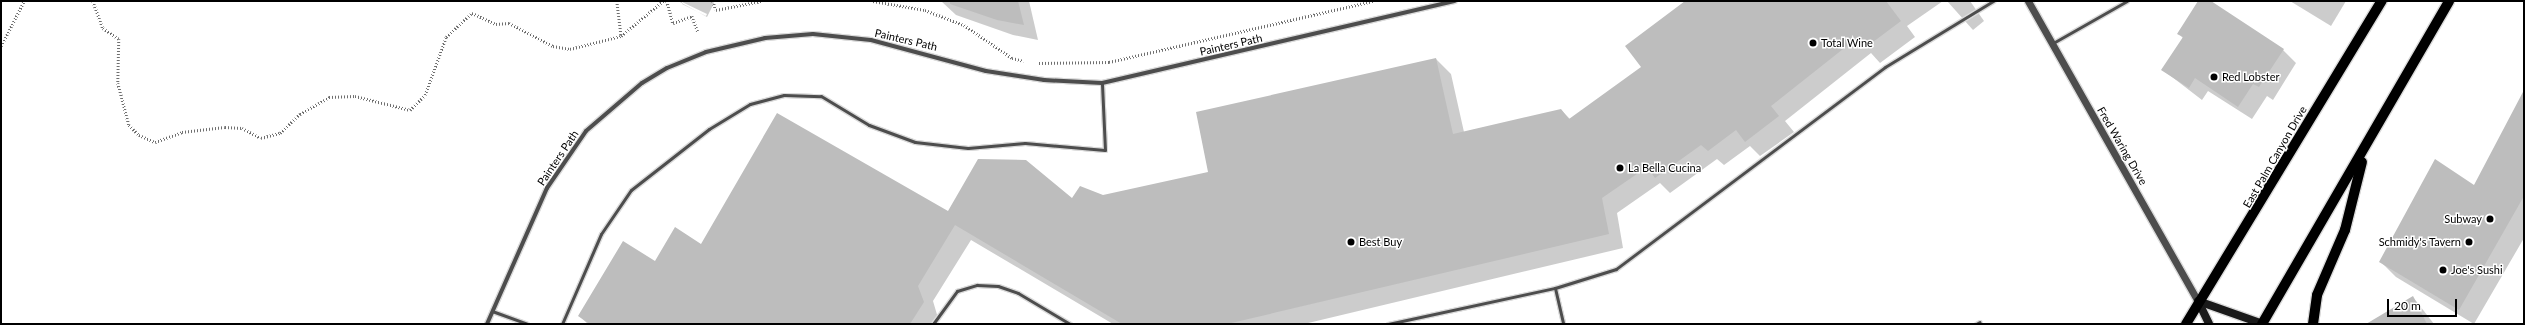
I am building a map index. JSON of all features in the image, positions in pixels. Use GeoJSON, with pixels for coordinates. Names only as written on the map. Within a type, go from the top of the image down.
{"type":"FeatureCollection","features":[{"type":"Feature","properties":{"kind":"main road","name":"East Palm Canyon Drive"},"geometry":{"type":"LineString","coordinates":[[2186,324],[2198,301],[2252,220],[2382,1]]}},
{"type":"Feature","properties":{"kind":"main road"},"geometry":{"type":"LineString","coordinates":[[2198,301],[2262,324],[2365,150],[2449,1]]}},
{"type":"Feature","properties":{"kind":"main road"},"geometry":{"type":"LineString","coordinates":[[2313,324],[2317,295],[2345,230],[2365,150]]}},
{"type":"Feature","properties":{"kind":"main road","name":"Fred Waring Drive"},"geometry":{"type":"LineString","coordinates":[[2198,301],[2209,324]]}},
{"type":"Feature","properties":{"kind":"street","name":"Painters Path"},"geometry":{"type":"LineString","coordinates":[[486,324],[547,188],[586,131],[642,83],[667,68],[706,52],[766,38],[813,34],[871,40],[986,71],[1044,80],[1102,83],[1455,1]]}},
{"type":"Feature","properties":{"kind":"street","name":"Fred Waring Drive"},"geometry":{"type":"LineString","coordinates":[[2028,1],[2198,301]]}},
{"type":"Feature","properties":{"kind":"lane"},"geometry":{"type":"LineString","coordinates":[[1388,324],[1556,288],[1616,270],[1885,67],[1993,1]]}},
{"type":"Feature","properties":{"kind":"lane"},"geometry":{"type":"LineString","coordinates":[[2051,44],[2127,1]]}},
{"type":"Feature","properties":{"kind":"lane"},"geometry":{"type":"LineString","coordinates":[[562,324],[601,234],[631,190],[709,130],[750,104],[784,95],[821,96],[869,125],[915,142],[968,148],[1025,143],[1105,150],[1102,83]]}},
{"type":"Feature","properties":{"kind":"lane"},"geometry":{"type":"LineString","coordinates":[[933,324],[957,291],[977,285],[998,286],[1018,293],[1070,324]]}},
{"type":"Feature","properties":{"kind":"lane"},"geometry":{"type":"LineString","coordinates":[[1556,288],[1563,324]]}},
{"type":"Feature","properties":{"kind":"lane"},"geometry":{"type":"LineString","coordinates":[[492,311],[527,324]]}},
{"type":"Feature","properties":{"kind":"lane"},"geometry":{"type":"LineString","coordinates":[[1976,324],[1980,322]]}},
{"type":"Feature","properties":{"kind":"path"},"geometry":{"type":"LineString","coordinates":[[1,46],[24,1]]}},
{"type":"Feature","properties":{"kind":"path"},"geometry":{"type":"LineString","coordinates":[[93,1],[103,28],[119,39],[118,83],[129,125],[139,135],[155,142],[182,132],[225,127],[242,128],[261,138],[280,132],[300,114],[329,97],[355,96],[410,110],[425,95],[446,37],[472,13],[496,24],[508,23],[553,46],[570,49],[621,36],[663,1]]}},
{"type":"Feature","properties":{"kind":"path"},"geometry":{"type":"LineString","coordinates":[[617,1],[621,36]]}},
{"type":"Feature","properties":{"kind":"path"},"geometry":{"type":"LineString","coordinates":[[667,1],[673,23],[692,16],[698,32]]}},
{"type":"Feature","properties":{"kind":"path"},"geometry":{"type":"LineString","coordinates":[[713,1],[716,10],[761,1]]}},
{"type":"Feature","properties":{"kind":"path"},"geometry":{"type":"LineString","coordinates":[[873,1],[925,10],[964,25],[1012,58],[1031,63],[1072,65],[1110,62],[1373,1]]}},
{"type":"Feature","properties":{"kind":"building"},"geometry":{"type":"Polygon","coordinates":[[[950,1],[1018,1],[1024,25],[997,20],[950,4],[950,1]]]}},
{"type":"Feature","properties":{"kind":"building"},"geometry":{"type":"Polygon","coordinates":[[[1685,1],[1886,1],[1901,21],[1865,48],[1857,38],[1771,106],[1779,116],[1745,142],[1736,130],[1708,151],[1701,145],[1655,178],[1647,167],[1602,198],[1609,234],[1227,324],[1122,324],[955,225],[918,286],[924,302],[910,324],[590,324],[578,316],[623,241],[655,261],[675,227],[701,244],[777,113],[948,211],[978,159],[1026,160],[1072,198],[1080,186],[1103,195],[1208,172],[1196,112],[1436,58],[1453,134],[1561,109],[1569,119],[1641,67],[1625,46],[1685,1]]]}},
{"type":"Feature","properties":{"kind":"building"},"geometry":{"type":"Polygon","coordinates":[[[2198,1],[2211,1],[2284,49],[2259,87],[2253,84],[2238,107],[2195,78],[2189,88],[2161,70],[2183,37],[2177,34],[2198,1]]]}},
{"type":"Feature","properties":{"kind":"building"},"geometry":{"type":"Polygon","coordinates":[[[2524,90],[2524,196],[2459,310],[2379,262],[2435,159],[2474,185],[2524,90]]]}},
{"type":"Feature","properties":{"kind":"building"},"geometry":{"type":"Polygon","coordinates":[[[2413,296],[2427,324],[2366,324],[2413,296]]]}},
{"type":"Feature","properties":{"kind":"place","name":"Total Wine"},"geometry":{"type":"Point","coordinates":[1813,43]}},
{"type":"Feature","properties":{"kind":"place","name":"Red Lobster"},"geometry":{"type":"Point","coordinates":[2214,77]}},
{"type":"Feature","properties":{"kind":"place","name":"La Bella Cucina"},"geometry":{"type":"Point","coordinates":[1620,168]}},
{"type":"Feature","properties":{"kind":"place","name":"Subway"},"geometry":{"type":"Point","coordinates":[2490,219]}},
{"type":"Feature","properties":{"kind":"place","name":"Best Buy"},"geometry":{"type":"Point","coordinates":[1351,242]}},
{"type":"Feature","properties":{"kind":"place","name":"Schmidy's Tavern"},"geometry":{"type":"Point","coordinates":[2469,242]}},
{"type":"Feature","properties":{"kind":"place","name":"Joe's Sushi"},"geometry":{"type":"Point","coordinates":[2443,270]}}]}
